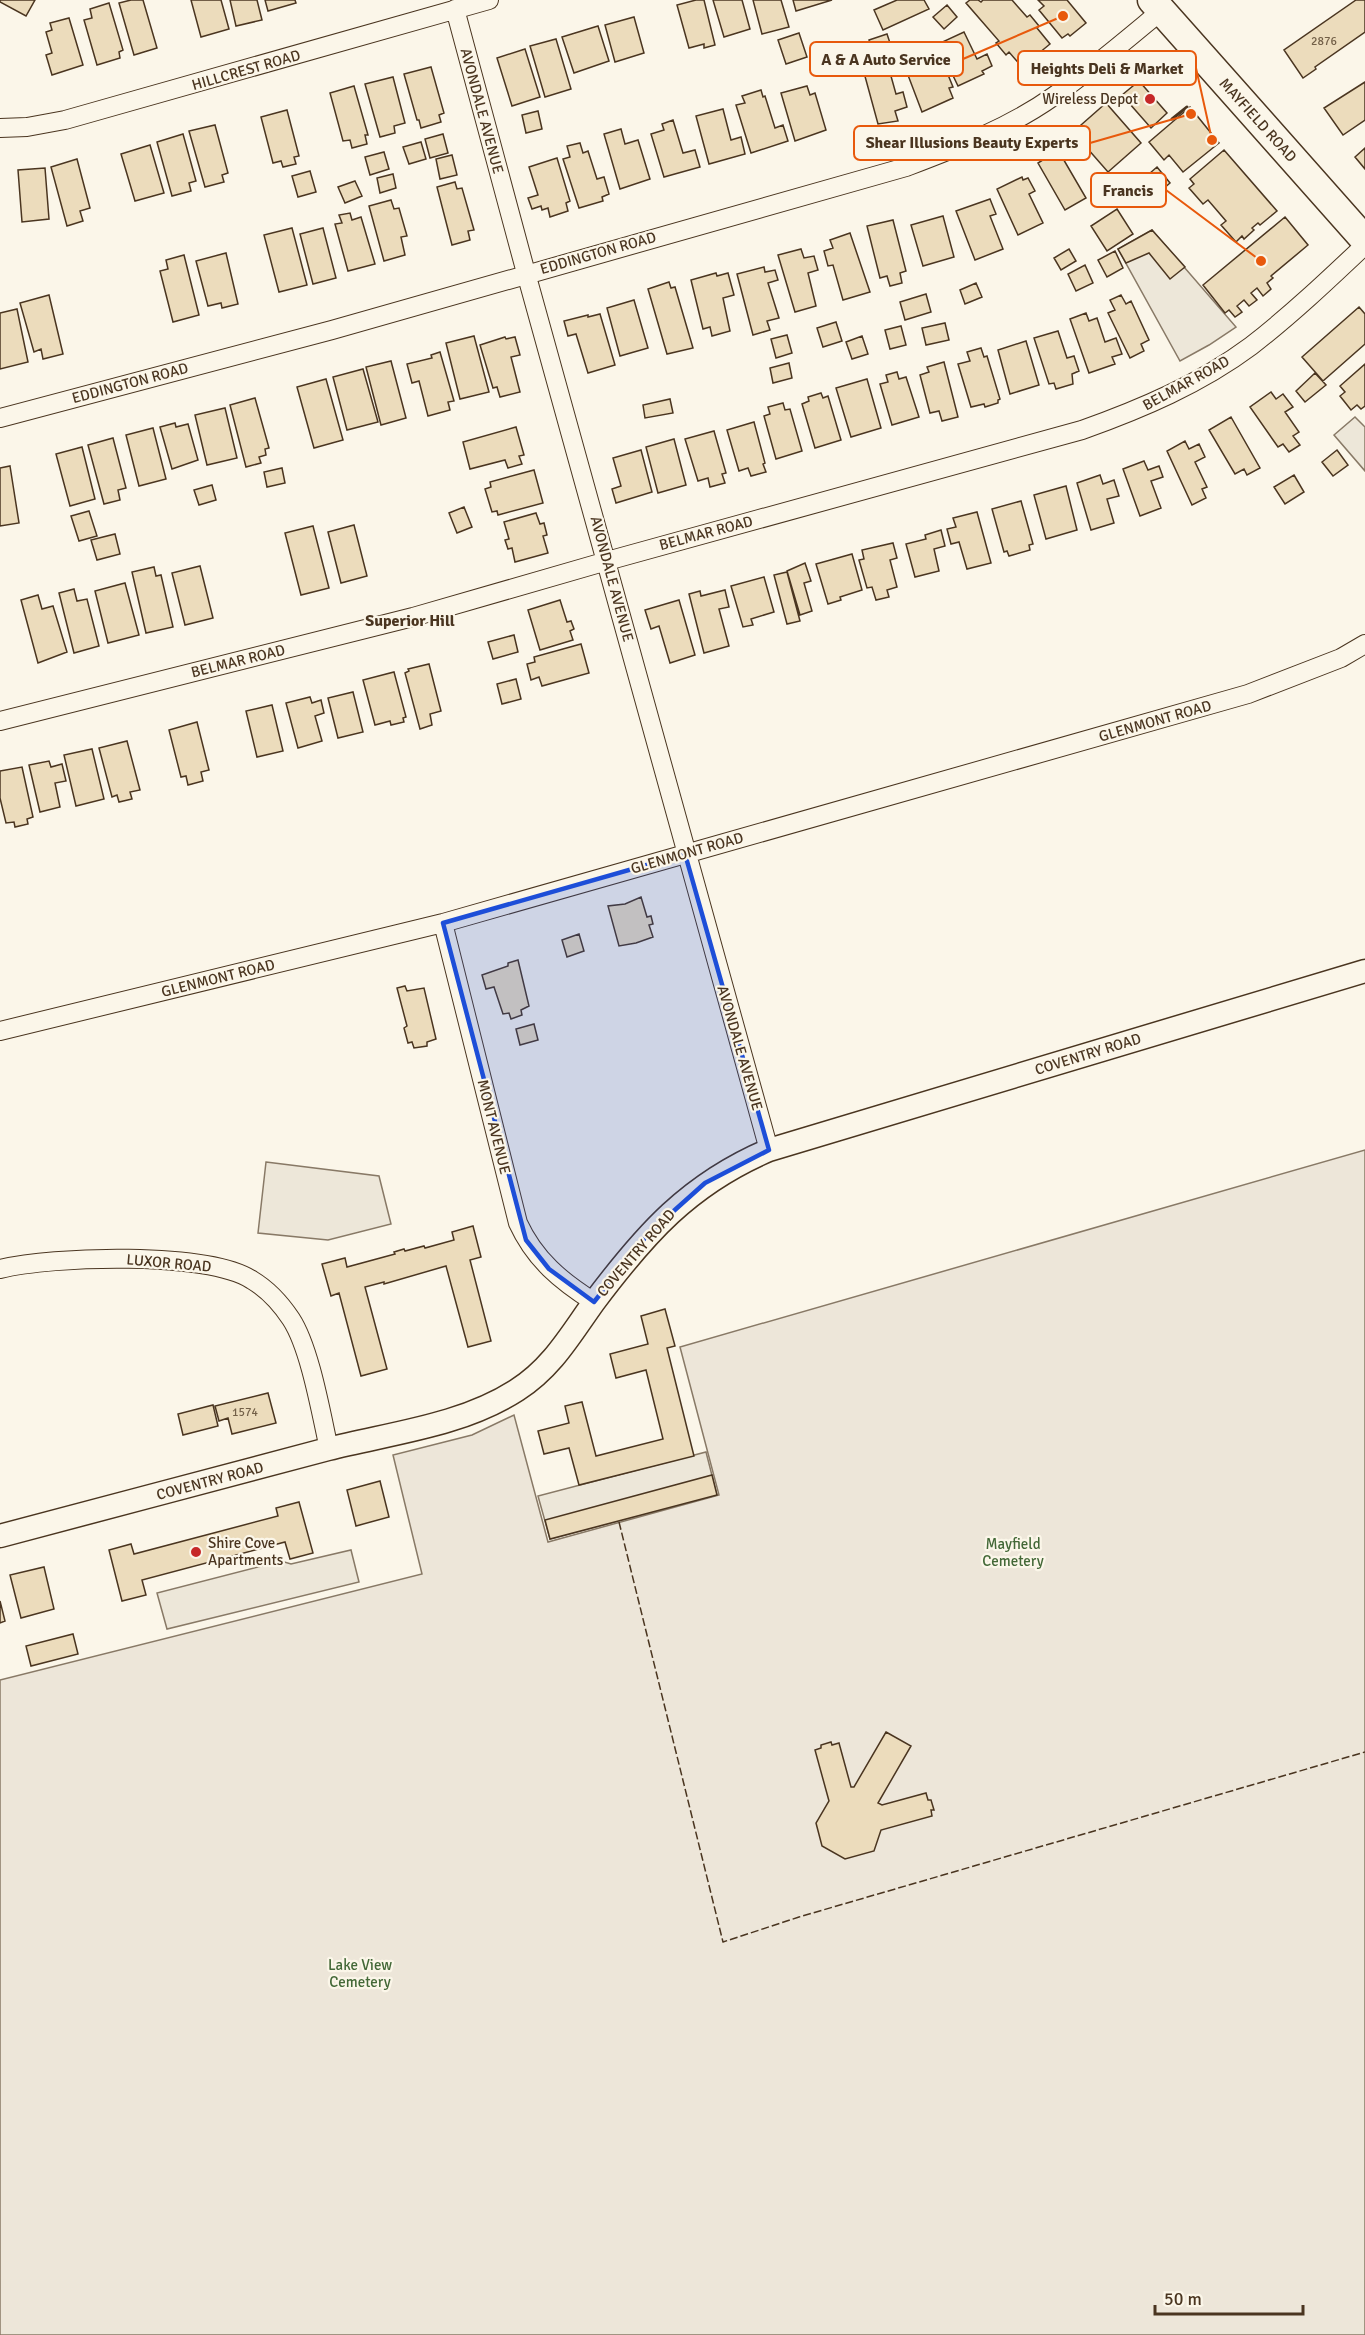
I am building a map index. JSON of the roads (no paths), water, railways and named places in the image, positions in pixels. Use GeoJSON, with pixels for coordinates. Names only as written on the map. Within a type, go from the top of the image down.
{"type":"FeatureCollection","features":[{"type":"Feature","properties":{"kind":"main road","name":"MAYFIELD ROAD"},"geometry":{"type":"LineString","coordinates":[[1156,6],[1365,240]]}},
{"type":"Feature","properties":{"kind":"street","name":"HILLCREST ROAD"},"geometry":{"type":"LineString","coordinates":[[0,128],[65,120],[489,0]]}},
{"type":"Feature","properties":{"kind":"street","name":"EDDINGTON ROAD"},"geometry":{"type":"LineString","coordinates":[[0,418],[332,330],[526,273],[906,167],[946,152],[1023,115],[1053,97],[1156,6]]}},
{"type":"Feature","properties":{"kind":"street","name":"AVONDALE AVENUE"},"geometry":{"type":"LineString","coordinates":[[455,9],[769,1150]]}},
{"type":"Feature","properties":{"kind":"street","name":"BELMAR ROAD"},"geometry":{"type":"LineString","coordinates":[[0,721],[413,617],[1082,429],[1132,412],[1178,391],[1249,347],[1300,306],[1365,246]]}},
{"type":"Feature","properties":{"kind":"street","name":"GLENMONT ROAD"},"geometry":{"type":"LineString","coordinates":[[0,1031],[443,922],[686,854],[1248,694],[1341,658],[1365,644]]}},
{"type":"Feature","properties":{"kind":"street","name":"MONT AVENUE"},"geometry":{"type":"LineString","coordinates":[[443,922],[518,1223],[536,1255],[549,1269],[594,1302]]}},
{"type":"Feature","properties":{"kind":"street","name":"COVENTRY ROAD"},"geometry":{"type":"LineString","coordinates":[[0,1536],[329,1449],[453,1419],[494,1403],[518,1390],[551,1361],[648,1234],[677,1206],[740,1162],[769,1150],[1365,971]]}},
{"type":"Feature","properties":{"kind":"street","name":"LUXOR ROAD"},"geometry":{"type":"LineString","coordinates":[[0,1269],[59,1262],[122,1259],[183,1262],[218,1267],[251,1279],[275,1299],[291,1319],[302,1340],[329,1449]]}},
{"type":"Feature","properties":{"kind":"place","name":"A & A Auto Service"},"geometry":{"type":"Point","coordinates":[1063,16]}},
{"type":"Feature","properties":{"kind":"place","name":"Wireless Depot"},"geometry":{"type":"Point","coordinates":[1150,99]}},
{"type":"Feature","properties":{"kind":"place","name":"Shear Illusions Beauty Experts"},"geometry":{"type":"Point","coordinates":[1191,114]}},
{"type":"Feature","properties":{"kind":"place","name":"Heights Deli & Market"},"geometry":{"type":"Point","coordinates":[1212,140]}},
{"type":"Feature","properties":{"kind":"place","name":"Francis"},"geometry":{"type":"Point","coordinates":[1261,261]}},
{"type":"Feature","properties":{"kind":"place","name":"Shire Cove Apartments"},"geometry":{"type":"Point","coordinates":[196,1552]}},
{"type":"Feature","properties":{"kind":"district","name":"Superior Hill"},"geometry":{"type":"Point","coordinates":[410,620]}},
{"type":"Feature","properties":{"kind":"park label","name":"Mayfield Cemetery"},"geometry":{"type":"Point","coordinates":[1013,1552]}},
{"type":"Feature","properties":{"kind":"park label","name":"Lake View Cemetery"},"geometry":{"type":"Point","coordinates":[360,1974]}}]}
